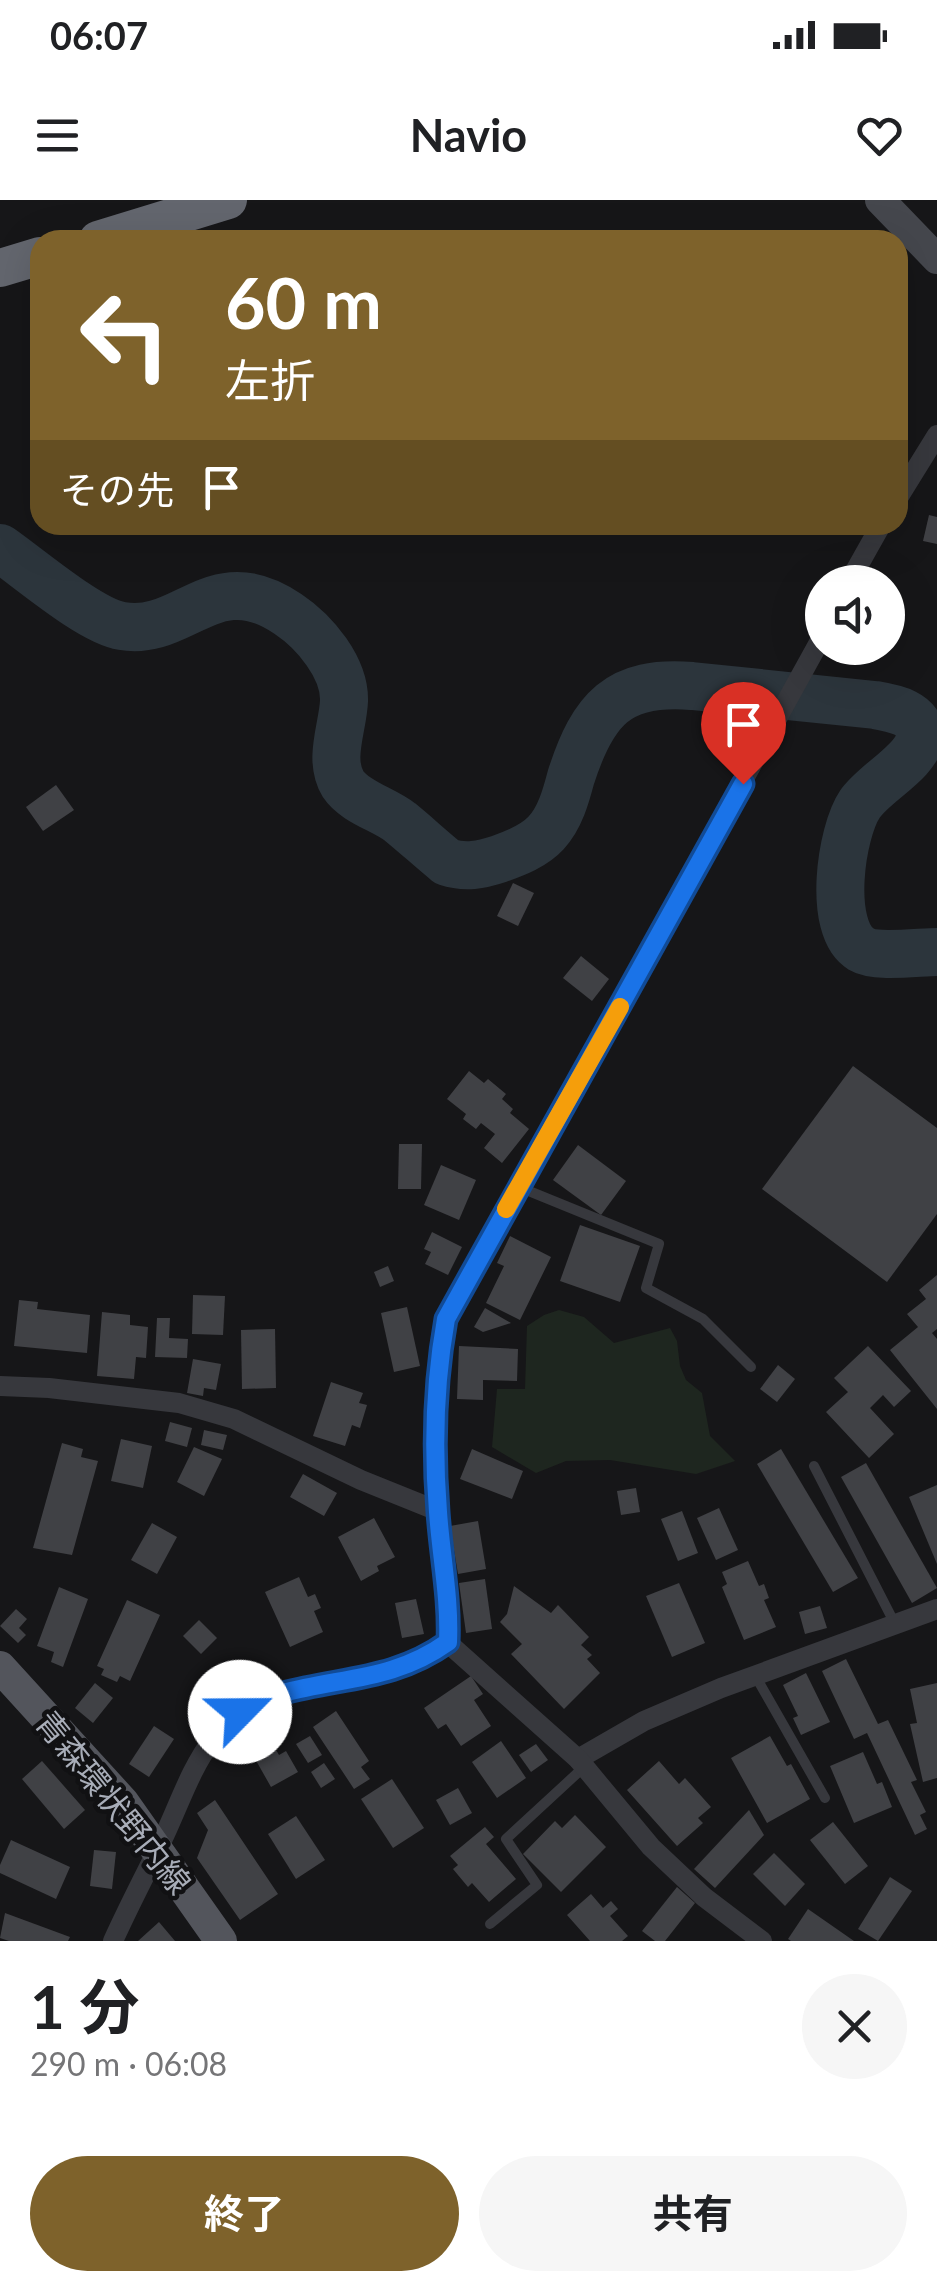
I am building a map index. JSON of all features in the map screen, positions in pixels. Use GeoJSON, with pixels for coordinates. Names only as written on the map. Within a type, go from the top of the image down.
{"type":"FeatureCollection","features":[{"type":"Feature","properties":{"kind":"highway"},"geometry":{"type":"LineString","coordinates":[[125,230],[189,206],[228,200]]}},
{"type":"Feature","properties":{"kind":"highway"},"geometry":{"type":"LineString","coordinates":[[0,268],[30,259]]}},
{"type":"Feature","properties":{"kind":"main road","name":"青森環状野内線"},"geometry":{"type":"LineString","coordinates":[[0,1667],[123,1802],[221,1941]]}},
{"type":"Feature","properties":{"kind":"street"},"geometry":{"type":"LineString","coordinates":[[880,200],[937,259]]}},
{"type":"Feature","properties":{"kind":"street"},"geometry":{"type":"LineString","coordinates":[[908,482],[937,435]]}},
{"type":"Feature","properties":{"kind":"street"},"geometry":{"type":"LineString","coordinates":[[859,565],[875,535]]}},
{"type":"Feature","properties":{"kind":"street"},"geometry":{"type":"LineString","coordinates":[[762,1941],[704,1896],[651,1847],[581,1763],[448,1642],[445,1562],[438,1512],[439,1356],[446,1319],[809,665]]}},
{"type":"Feature","properties":{"kind":"street"},"geometry":{"type":"LineString","coordinates":[[0,1386],[179,1403],[234,1419],[438,1512]]}},
{"type":"Feature","properties":{"kind":"street"},"geometry":{"type":"LineString","coordinates":[[581,1763],[644,1720],[937,1608]]}},
{"type":"Feature","properties":{"kind":"street"},"geometry":{"type":"LineString","coordinates":[[113,1941],[157,1852],[186,1781],[212,1738],[240,1712],[279,1694],[391,1672],[423,1660],[448,1642]]}},
{"type":"Feature","properties":{"kind":"lane"},"geometry":{"type":"LineString","coordinates":[[518,1187],[659,1244],[646,1288],[703,1319],[750,1367]]}},
{"type":"Feature","properties":{"kind":"lane"},"geometry":{"type":"LineString","coordinates":[[814,1466],[894,1622]]}},
{"type":"Feature","properties":{"kind":"lane"},"geometry":{"type":"LineString","coordinates":[[756,1676],[825,1798]]}},
{"type":"Feature","properties":{"kind":"lane"},"geometry":{"type":"LineString","coordinates":[[490,1924],[537,1885],[506,1839],[581,1763]]}},
{"type":"Feature","properties":{"kind":"shaded area"},"geometry":{"type":"Polygon","coordinates":[[[559,1310],[584,1317],[614,1343],[670,1328],[686,1380],[702,1393],[710,1436],[735,1461],[696,1474],[610,1460],[566,1461],[536,1473],[492,1447],[497,1389],[525,1389],[527,1326],[559,1310]]]}},
{"type":"Feature","properties":{"kind":"building"},"geometry":{"type":"Polygon","coordinates":[[[929,515],[937,517],[937,544],[923,541],[929,515]]]}},
{"type":"Feature","properties":{"kind":"building"},"geometry":{"type":"Polygon","coordinates":[[[56,785],[74,810],[43,831],[26,807],[56,785]]]}},
{"type":"Feature","properties":{"kind":"building"},"geometry":{"type":"Polygon","coordinates":[[[513,883],[534,893],[518,926],[497,916],[513,883]]]}},
{"type":"Feature","properties":{"kind":"building"},"geometry":{"type":"Polygon","coordinates":[[[581,956],[609,979],[592,1001],[563,978],[581,956]]]}},
{"type":"Feature","properties":{"kind":"building"},"geometry":{"type":"Polygon","coordinates":[[[853,1066],[937,1128],[937,1214],[887,1282],[762,1189],[853,1066]]]}},
{"type":"Feature","properties":{"kind":"building"},"geometry":{"type":"Polygon","coordinates":[[[469,1071],[484,1083],[488,1079],[506,1094],[502,1099],[513,1109],[510,1113],[529,1129],[502,1163],[484,1148],[495,1134],[481,1123],[476,1129],[463,1119],[466,1114],[447,1099],[469,1071]]]}},
{"type":"Feature","properties":{"kind":"building"},"geometry":{"type":"Polygon","coordinates":[[[399,1144],[422,1144],[421,1189],[398,1189],[399,1144]]]}},
{"type":"Feature","properties":{"kind":"building"},"geometry":{"type":"Polygon","coordinates":[[[578,1145],[626,1181],[601,1215],[553,1180],[578,1145]]]}},
{"type":"Feature","properties":{"kind":"building"},"geometry":{"type":"Polygon","coordinates":[[[441,1165],[476,1180],[459,1220],[424,1205],[441,1165]]]}},
{"type":"Feature","properties":{"kind":"building"},"geometry":{"type":"Polygon","coordinates":[[[580,1225],[640,1246],[620,1302],[560,1281],[580,1225]]]}},
{"type":"Feature","properties":{"kind":"building"},"geometry":{"type":"Polygon","coordinates":[[[432,1232],[462,1247],[448,1275],[425,1264],[431,1252],[424,1249],[432,1232]]]}},
{"type":"Feature","properties":{"kind":"building"},"geometry":{"type":"Polygon","coordinates":[[[510,1236],[551,1257],[520,1320],[486,1303],[504,1266],[497,1263],[510,1236]]]}},
{"type":"Feature","properties":{"kind":"building"},"geometry":{"type":"Polygon","coordinates":[[[388,1266],[394,1281],[380,1287],[374,1272],[388,1266]]]}},
{"type":"Feature","properties":{"kind":"building"},"geometry":{"type":"Polygon","coordinates":[[[937,1275],[937,1329],[932,1333],[937,1339],[937,1409],[890,1350],[918,1327],[907,1314],[926,1299],[919,1290],[937,1275]]]}},
{"type":"Feature","properties":{"kind":"building"},"geometry":{"type":"Polygon","coordinates":[[[193,1295],[225,1296],[223,1335],[192,1334],[193,1295]]]}},
{"type":"Feature","properties":{"kind":"building"},"geometry":{"type":"Polygon","coordinates":[[[19,1300],[38,1302],[37,1309],[90,1315],[87,1353],[14,1346],[19,1300]]]}},
{"type":"Feature","properties":{"kind":"building"},"geometry":{"type":"Polygon","coordinates":[[[407,1307],[420,1366],[394,1372],[381,1313],[407,1307]]]}},
{"type":"Feature","properties":{"kind":"building"},"geometry":{"type":"Polygon","coordinates":[[[485,1308],[511,1323],[483,1332],[474,1327],[485,1308]]]}},
{"type":"Feature","properties":{"kind":"building"},"geometry":{"type":"Polygon","coordinates":[[[102,1312],[130,1315],[130,1325],[148,1327],[146,1358],[136,1357],[134,1379],[97,1376],[102,1312]]]}},
{"type":"Feature","properties":{"kind":"building"},"geometry":{"type":"Polygon","coordinates":[[[157,1318],[170,1318],[169,1338],[188,1339],[187,1358],[155,1357],[157,1318]]]}},
{"type":"Feature","properties":{"kind":"building"},"geometry":{"type":"Polygon","coordinates":[[[275,1329],[276,1388],[242,1389],[241,1330],[275,1329]]]}},
{"type":"Feature","properties":{"kind":"building"},"geometry":{"type":"Polygon","coordinates":[[[459,1346],[518,1349],[517,1381],[483,1380],[483,1400],[457,1399],[459,1346]]]}},
{"type":"Feature","properties":{"kind":"building"},"geometry":{"type":"Polygon","coordinates":[[[868,1346],[911,1391],[894,1407],[883,1395],[870,1408],[894,1434],[869,1458],[826,1412],[848,1392],[834,1378],[868,1346]]]}},
{"type":"Feature","properties":{"kind":"building"},"geometry":{"type":"Polygon","coordinates":[[[193,1359],[221,1364],[216,1390],[204,1388],[203,1396],[187,1393],[193,1359]]]}},
{"type":"Feature","properties":{"kind":"building"},"geometry":{"type":"Polygon","coordinates":[[[778,1365],[795,1379],[777,1402],[760,1389],[778,1365]]]}},
{"type":"Feature","properties":{"kind":"building"},"geometry":{"type":"Polygon","coordinates":[[[331,1382],[363,1393],[359,1403],[367,1405],[360,1428],[352,1425],[345,1446],[313,1436],[331,1382]]]}},
{"type":"Feature","properties":{"kind":"building"},"geometry":{"type":"Polygon","coordinates":[[[170,1422],[192,1428],[187,1447],[165,1441],[170,1422]]]}},
{"type":"Feature","properties":{"kind":"building"},"geometry":{"type":"Polygon","coordinates":[[[204,1430],[227,1435],[223,1450],[201,1445],[204,1430]]]}},
{"type":"Feature","properties":{"kind":"building"},"geometry":{"type":"Polygon","coordinates":[[[121,1439],[152,1446],[143,1488],[111,1481],[121,1439]]]}},
{"type":"Feature","properties":{"kind":"building"},"geometry":{"type":"Polygon","coordinates":[[[62,1443],[83,1449],[81,1457],[98,1461],[72,1555],[33,1548],[62,1443]]]}},
{"type":"Feature","properties":{"kind":"building"},"geometry":{"type":"Polygon","coordinates":[[[194,1447],[222,1459],[204,1496],[177,1482],[194,1447]]]}},
{"type":"Feature","properties":{"kind":"building"},"geometry":{"type":"Polygon","coordinates":[[[472,1449],[523,1471],[512,1499],[460,1479],[472,1449]]]}},
{"type":"Feature","properties":{"kind":"building"},"geometry":{"type":"Polygon","coordinates":[[[781,1449],[858,1578],[833,1592],[757,1464],[781,1449]]]}},
{"type":"Feature","properties":{"kind":"building"},"geometry":{"type":"Polygon","coordinates":[[[866,1463],[937,1588],[912,1603],[841,1477],[866,1463]]]}},
{"type":"Feature","properties":{"kind":"building"},"geometry":{"type":"Polygon","coordinates":[[[303,1474],[337,1493],[324,1516],[290,1497],[303,1474]]]}},
{"type":"Feature","properties":{"kind":"building"},"geometry":{"type":"Polygon","coordinates":[[[937,1485],[937,1564],[909,1497],[937,1485]]]}},
{"type":"Feature","properties":{"kind":"building"},"geometry":{"type":"Polygon","coordinates":[[[636,1488],[640,1512],[621,1515],[617,1491],[636,1488]]]}},
{"type":"Feature","properties":{"kind":"building"},"geometry":{"type":"Polygon","coordinates":[[[719,1508],[738,1550],[716,1560],[697,1518],[719,1508]]]}},
{"type":"Feature","properties":{"kind":"building"},"geometry":{"type":"Polygon","coordinates":[[[682,1511],[698,1553],[678,1561],[661,1519],[682,1511]]]}},
{"type":"Feature","properties":{"kind":"building"},"geometry":{"type":"Polygon","coordinates":[[[374,1518],[395,1557],[377,1566],[379,1571],[361,1581],[338,1537],[374,1518]]]}},
{"type":"Feature","properties":{"kind":"building"},"geometry":{"type":"Polygon","coordinates":[[[478,1521],[486,1569],[458,1574],[450,1526],[478,1521]]]}},
{"type":"Feature","properties":{"kind":"building"},"geometry":{"type":"Polygon","coordinates":[[[152,1523],[177,1537],[157,1574],[131,1560],[152,1523]]]}},
{"type":"Feature","properties":{"kind":"building"},"geometry":{"type":"Polygon","coordinates":[[[748,1561],[759,1586],[764,1584],[769,1598],[764,1600],[776,1627],[744,1640],[722,1587],[727,1584],[722,1572],[748,1561]]]}},
{"type":"Feature","properties":{"kind":"building"},"geometry":{"type":"Polygon","coordinates":[[[299,1577],[308,1597],[315,1594],[321,1608],[314,1611],[323,1632],[290,1647],[265,1592],[299,1577]]]}},
{"type":"Feature","properties":{"kind":"building"},"geometry":{"type":"Polygon","coordinates":[[[485,1579],[492,1629],[466,1633],[459,1583],[485,1579]]]}},
{"type":"Feature","properties":{"kind":"building"},"geometry":{"type":"Polygon","coordinates":[[[679,1583],[705,1643],[672,1657],[646,1596],[679,1583]]]}},
{"type":"Feature","properties":{"kind":"building"},"geometry":{"type":"Polygon","coordinates":[[[514,1586],[551,1613],[558,1605],[589,1637],[581,1645],[592,1655],[587,1659],[600,1673],[564,1709],[511,1654],[522,1644],[500,1622],[507,1614],[514,1586]]]}},
{"type":"Feature","properties":{"kind":"building"},"geometry":{"type":"Polygon","coordinates":[[[59,1587],[88,1599],[63,1667],[51,1662],[54,1652],[37,1646],[59,1587]]]}},
{"type":"Feature","properties":{"kind":"building"},"geometry":{"type":"Polygon","coordinates":[[[416,1599],[424,1634],[402,1638],[395,1603],[416,1599]]]}},
{"type":"Feature","properties":{"kind":"building"},"geometry":{"type":"Polygon","coordinates":[[[127,1600],[160,1615],[130,1681],[120,1676],[117,1682],[101,1675],[104,1669],[97,1666],[127,1600]]]}},
{"type":"Feature","properties":{"kind":"building"},"geometry":{"type":"Polygon","coordinates":[[[820,1606],[827,1628],[805,1634],[799,1612],[820,1606]]]}},
{"type":"Feature","properties":{"kind":"building"},"geometry":{"type":"Polygon","coordinates":[[[16,1609],[27,1619],[19,1628],[26,1635],[18,1643],[0,1626],[16,1609]]]}},
{"type":"Feature","properties":{"kind":"building"},"geometry":{"type":"Polygon","coordinates":[[[199,1620],[217,1638],[201,1654],[183,1636],[199,1620]]]}},
{"type":"Feature","properties":{"kind":"building"},"geometry":{"type":"Polygon","coordinates":[[[846,1659],[878,1724],[888,1720],[917,1780],[911,1782],[926,1812],[920,1815],[927,1829],[915,1835],[867,1733],[854,1739],[822,1671],[846,1659]]]}},
{"type":"Feature","properties":{"kind":"building"},"geometry":{"type":"Polygon","coordinates":[[[806,1673],[830,1722],[801,1735],[793,1718],[798,1716],[783,1685],[806,1673]]]}},
{"type":"Feature","properties":{"kind":"building"},"geometry":{"type":"Polygon","coordinates":[[[471,1676],[483,1694],[474,1700],[491,1726],[461,1746],[446,1724],[438,1729],[424,1708],[471,1676]]]}},
{"type":"Feature","properties":{"kind":"building"},"geometry":{"type":"Polygon","coordinates":[[[95,1683],[113,1698],[93,1723],[75,1708],[95,1683]]]}},
{"type":"Feature","properties":{"kind":"building"},"geometry":{"type":"Polygon","coordinates":[[[937,1683],[937,1778],[923,1782],[910,1724],[917,1723],[910,1689],[937,1683]]]}},
{"type":"Feature","properties":{"kind":"building"},"geometry":{"type":"Polygon","coordinates":[[[336,1711],[369,1761],[361,1767],[370,1779],[354,1789],[313,1727],[336,1711]]]}},
{"type":"Feature","properties":{"kind":"building"},"geometry":{"type":"Polygon","coordinates":[[[262,1725],[279,1755],[286,1751],[298,1772],[271,1787],[242,1736],[262,1725]]]}},
{"type":"Feature","properties":{"kind":"building"},"geometry":{"type":"Polygon","coordinates":[[[154,1726],[174,1739],[149,1777],[129,1764],[154,1726]]]}},
{"type":"Feature","properties":{"kind":"building"},"geometry":{"type":"Polygon","coordinates":[[[310,1736],[322,1755],[308,1763],[296,1744],[310,1736]]]}},
{"type":"Feature","properties":{"kind":"building"},"geometry":{"type":"Polygon","coordinates":[[[770,1736],[810,1799],[767,1823],[731,1758],[770,1736]]]}},
{"type":"Feature","properties":{"kind":"building"},"geometry":{"type":"Polygon","coordinates":[[[501,1741],[526,1778],[497,1798],[472,1762],[501,1741]]]}},
{"type":"Feature","properties":{"kind":"building"},"geometry":{"type":"Polygon","coordinates":[[[536,1744],[548,1760],[531,1772],[519,1755],[536,1744]]]}},
{"type":"Feature","properties":{"kind":"building"},"geometry":{"type":"Polygon","coordinates":[[[863,1752],[892,1807],[854,1823],[830,1766],[863,1752]]]}},
{"type":"Feature","properties":{"kind":"building"},"geometry":{"type":"Polygon","coordinates":[[[42,1761],[85,1810],[64,1829],[22,1779],[42,1761]]]}},
{"type":"Feature","properties":{"kind":"building"},"geometry":{"type":"Polygon","coordinates":[[[659,1761],[679,1784],[685,1778],[711,1807],[698,1818],[703,1823],[677,1846],[627,1790],[659,1761]]]}},
{"type":"Feature","properties":{"kind":"building"},"geometry":{"type":"Polygon","coordinates":[[[324,1763],[335,1779],[321,1788],[311,1772],[324,1763]]]}},
{"type":"Feature","properties":{"kind":"building"},"geometry":{"type":"Polygon","coordinates":[[[392,1779],[424,1828],[393,1848],[361,1799],[392,1779]]]}},
{"type":"Feature","properties":{"kind":"building"},"geometry":{"type":"Polygon","coordinates":[[[458,1788],[472,1813],[450,1825],[436,1800],[458,1788]]]}},
{"type":"Feature","properties":{"kind":"building"},"geometry":{"type":"Polygon","coordinates":[[[215,1800],[278,1894],[240,1920],[197,1858],[208,1830],[197,1813],[215,1800]]]}},
{"type":"Feature","properties":{"kind":"building"},"geometry":{"type":"Polygon","coordinates":[[[749,1810],[764,1835],[715,1888],[694,1869],[749,1810]]]}},
{"type":"Feature","properties":{"kind":"building"},"geometry":{"type":"Polygon","coordinates":[[[575,1815],[606,1847],[561,1892],[523,1854],[555,1821],[562,1828],[575,1815]]]}},
{"type":"Feature","properties":{"kind":"building"},"geometry":{"type":"Polygon","coordinates":[[[296,1816],[325,1860],[296,1879],[268,1834],[296,1816]]]}},
{"type":"Feature","properties":{"kind":"building"},"geometry":{"type":"Polygon","coordinates":[[[833,1822],[868,1866],[845,1884],[810,1840],[833,1822]]]}},
{"type":"Feature","properties":{"kind":"building"},"geometry":{"type":"Polygon","coordinates":[[[485,1827],[494,1837],[486,1844],[516,1879],[489,1902],[472,1883],[468,1887],[453,1869],[458,1865],[450,1856],[485,1827]]]}},
{"type":"Feature","properties":{"kind":"building"},"geometry":{"type":"Polygon","coordinates":[[[11,1840],[70,1867],[56,1899],[0,1873],[11,1840]]]}},
{"type":"Feature","properties":{"kind":"building"},"geometry":{"type":"Polygon","coordinates":[[[94,1850],[116,1852],[112,1889],[90,1886],[94,1850]]]}},
{"type":"Feature","properties":{"kind":"building"},"geometry":{"type":"Polygon","coordinates":[[[774,1853],[805,1884],[785,1906],[753,1874],[774,1853]]]}},
{"type":"Feature","properties":{"kind":"building"},"geometry":{"type":"Polygon","coordinates":[[[890,1877],[912,1891],[878,1941],[858,1929],[890,1877]]]}},
{"type":"Feature","properties":{"kind":"building"},"geometry":{"type":"Polygon","coordinates":[[[677,1887],[695,1903],[665,1941],[655,1941],[642,1931],[677,1887]]]}},
{"type":"Feature","properties":{"kind":"building"},"geometry":{"type":"Polygon","coordinates":[[[591,1894],[603,1908],[611,1901],[618,1909],[610,1916],[628,1936],[622,1941],[590,1941],[567,1915],[591,1894]]]}},
{"type":"Feature","properties":{"kind":"building"},"geometry":{"type":"Polygon","coordinates":[[[808,1909],[854,1941],[788,1939],[808,1909]]]}},
{"type":"Feature","properties":{"kind":"building"},"geometry":{"type":"Polygon","coordinates":[[[5,1913],[70,1937],[68,1941],[0,1938],[5,1913]]]}},
{"type":"Feature","properties":{"kind":"building"},"geometry":{"type":"Polygon","coordinates":[[[159,1922],[175,1941],[138,1941],[159,1922]]]}},
{"type":"Feature","properties":{"kind":"waterway"},"geometry":{"type":"LineString","coordinates":[[0,548],[94,615],[122,626],[144,627],[164,622],[219,598],[240,596],[262,600],[288,614],[318,641],[339,676],[344,701],[337,764],[343,784],[454,864],[492,861],[541,838],[559,814],[589,733],[599,717],[627,694],[666,685],[692,686],[875,705],[905,713],[919,729],[917,746],[867,796],[853,817],[843,857],[841,901],[850,938],[861,949],[887,954],[937,952]]}},
{"type":"Feature","properties":{"kind":"slow traffic"},"geometry":{"type":"LineString","coordinates":[[506,1209],[620,1007]]}},
{"type":"Feature","properties":{"kind":"route"},"geometry":{"type":"LineString","coordinates":[[240,1712],[279,1694],[391,1672],[423,1660],[448,1642],[445,1562],[438,1512],[439,1356],[446,1319],[743,784]]}}]}
